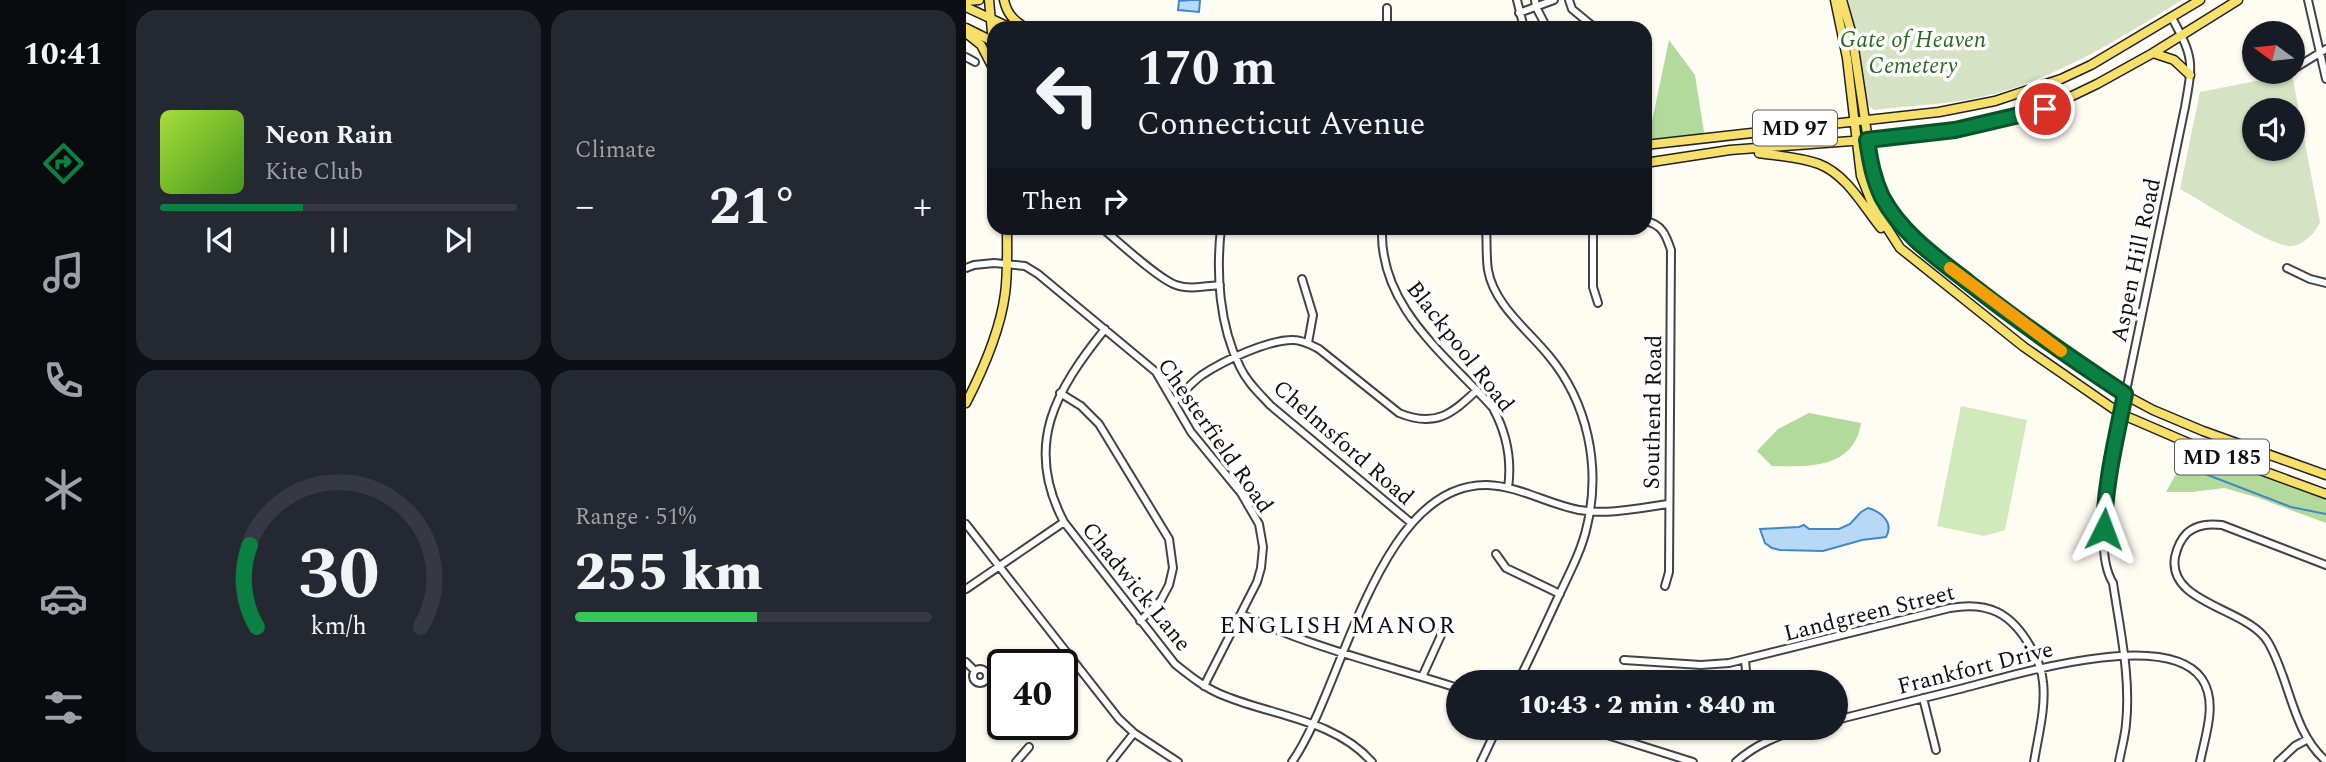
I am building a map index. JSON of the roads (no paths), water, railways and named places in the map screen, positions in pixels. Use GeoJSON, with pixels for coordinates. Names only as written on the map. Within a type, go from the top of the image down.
{"type":"FeatureCollection","features":[{"type":"Feature","properties":{"kind":"main road"},"geometry":{"type":"LineString","coordinates":[[966,2],[979,0]]}},
{"type":"Feature","properties":{"kind":"main road"},"geometry":{"type":"LineString","coordinates":[[989,0],[991,19]]}},
{"type":"Feature","properties":{"kind":"main road"},"geometry":{"type":"LineString","coordinates":[[1001,21],[1002,0]]}},
{"type":"Feature","properties":{"kind":"main road"},"geometry":{"type":"LineString","coordinates":[[1002,0],[1015,21]]}},
{"type":"Feature","properties":{"kind":"main road"},"geometry":{"type":"LineString","coordinates":[[1835,0],[1847,58],[1855,121]]}},
{"type":"Feature","properties":{"kind":"main road"},"geometry":{"type":"LineString","coordinates":[[1842,0],[1852,35],[1866,120]]}},
{"type":"Feature","properties":{"kind":"main road","name":"MD 97"},"geometry":{"type":"LineString","coordinates":[[1652,144],[1966,108],[1995,101],[2061,79],[2091,65],[2200,0]]}},
{"type":"Feature","properties":{"kind":"main road","name":"MD 97"},"geometry":{"type":"LineString","coordinates":[[1652,162],[1742,150],[1955,130],[2045,109],[2153,53],[2238,0]]}},
{"type":"Feature","properties":{"kind":"main road"},"geometry":{"type":"LineString","coordinates":[[966,7],[994,21]]}},
{"type":"Feature","properties":{"kind":"main road"},"geometry":{"type":"LineString","coordinates":[[966,31],[987,40]]}},
{"type":"Feature","properties":{"kind":"main road"},"geometry":{"type":"LineString","coordinates":[[966,31],[981,45],[987,57]]}},
{"type":"Feature","properties":{"kind":"main road"},"geometry":{"type":"LineString","coordinates":[[2153,53],[2175,60],[2190,75]]}},
{"type":"Feature","properties":{"kind":"main road","name":"MD 185"},"geometry":{"type":"LineString","coordinates":[[1866,120],[1872,173],[1882,197],[1909,233],[2008,313],[2125,394],[2153,410],[2192,427],[2326,475]]}},
{"type":"Feature","properties":{"kind":"main road","name":"MD 185"},"geometry":{"type":"LineString","coordinates":[[1855,121],[1855,141],[1864,186],[1880,218],[1900,248],[2014,339],[2121,414],[2200,448],[2326,494]]}},
{"type":"Feature","properties":{"kind":"main road"},"geometry":{"type":"LineString","coordinates":[[1742,150],[1804,160],[1834,172],[1900,248]]}},
{"type":"Feature","properties":{"kind":"main road"},"geometry":{"type":"LineString","coordinates":[[966,403],[980,375],[999,320],[1005,295],[1007,235]]}},
{"type":"Feature","properties":{"kind":"street"},"geometry":{"type":"LineString","coordinates":[[1517,0],[1522,21]]}},
{"type":"Feature","properties":{"kind":"street"},"geometry":{"type":"LineString","coordinates":[[1519,13],[1535,4],[1554,0]]}},
{"type":"Feature","properties":{"kind":"street"},"geometry":{"type":"LineString","coordinates":[[1569,0],[1572,9],[1587,21]]}},
{"type":"Feature","properties":{"kind":"street"},"geometry":{"type":"LineString","coordinates":[[2308,0],[2323,51],[2326,79]]}},
{"type":"Feature","properties":{"kind":"street"},"geometry":{"type":"LineString","coordinates":[[1535,4],[1544,21]]}},
{"type":"Feature","properties":{"kind":"street"},"geometry":{"type":"LineString","coordinates":[[1387,8],[1387,21]]}},
{"type":"Feature","properties":{"kind":"street","name":"Aspen Hill Road"},"geometry":{"type":"LineString","coordinates":[[2119,762],[2126,724],[2127,691],[2113,583],[2106,562],[2105,504],[2109,472],[2190,75],[2190,55],[2172,18]]}},
{"type":"Feature","properties":{"kind":"street"},"geometry":{"type":"LineString","coordinates":[[2305,62],[2323,51]]}},
{"type":"Feature","properties":{"kind":"street"},"geometry":{"type":"LineString","coordinates":[[966,57],[975,62]]}},
{"type":"Feature","properties":{"kind":"street","name":"Southend Road"},"geometry":{"type":"LineString","coordinates":[[1652,222],[1667,237],[1671,260],[1669,572],[1665,586]]}},
{"type":"Feature","properties":{"kind":"street"},"geometry":{"type":"LineString","coordinates":[[1110,235],[1163,279],[1175,285],[1220,285]]}},
{"type":"Feature","properties":{"kind":"street","name":"Chelmsford Road"},"geometry":{"type":"LineString","coordinates":[[1221,235],[1220,285],[1225,320],[1236,357],[1252,386],[1270,405],[1410,523]]}},
{"type":"Feature","properties":{"kind":"street","name":"Blackpool Road"},"geometry":{"type":"LineString","coordinates":[[1382,235],[1383,256],[1390,282],[1401,303],[1415,323],[1493,408],[1502,424],[1508,460],[1508,488]]}},
{"type":"Feature","properties":{"kind":"street"},"geometry":{"type":"LineString","coordinates":[[1486,235],[1488,270],[1500,300],[1550,357],[1570,385],[1587,429],[1593,480],[1590,512],[1579,552],[1524,670]]}},
{"type":"Feature","properties":{"kind":"street"},"geometry":{"type":"LineString","coordinates":[[1593,235],[1593,286],[1598,303]]}},
{"type":"Feature","properties":{"kind":"street","name":"Chesterfield Road"},"geometry":{"type":"LineString","coordinates":[[966,268],[1007,263],[1025,266],[1156,372],[1191,432],[1241,493],[1259,524],[1263,547],[1261,568],[1205,686]]}},
{"type":"Feature","properties":{"kind":"street"},"geometry":{"type":"LineString","coordinates":[[2287,268],[2326,283]]}},
{"type":"Feature","properties":{"kind":"street"},"geometry":{"type":"LineString","coordinates":[[1302,279],[1313,315],[1308,343]]}},
{"type":"Feature","properties":{"kind":"street","name":"Chadwick Lane"},"geometry":{"type":"LineString","coordinates":[[1105,329],[1077,364],[1060,393],[1048,429],[1045,462],[1051,494],[1064,522],[1175,664],[1222,696],[1343,736],[1372,762]]}},
{"type":"Feature","properties":{"kind":"street"},"geometry":{"type":"LineString","coordinates":[[1174,402],[1202,376],[1236,357],[1280,341],[1295,340],[1319,349],[1399,414],[1412,419],[1433,419],[1451,413],[1477,390]]}},
{"type":"Feature","properties":{"kind":"street"},"geometry":{"type":"LineString","coordinates":[[1060,393],[1081,406],[1099,424],[1169,539],[1172,568],[1169,585],[1161,600],[1140,621]]}},
{"type":"Feature","properties":{"kind":"street"},"geometry":{"type":"LineString","coordinates":[[1292,762],[1313,725],[1374,583],[1410,523],[1430,504],[1451,492],[1475,486],[1508,488],[1590,512],[1668,504]]}},
{"type":"Feature","properties":{"kind":"street"},"geometry":{"type":"LineString","coordinates":[[966,589],[1064,522]]}},
{"type":"Feature","properties":{"kind":"street"},"geometry":{"type":"LineString","coordinates":[[966,524],[1103,700],[1134,733],[1178,762]]}},
{"type":"Feature","properties":{"kind":"street"},"geometry":{"type":"LineString","coordinates":[[2326,565],[2222,525],[2203,525],[2184,536],[2175,559],[2176,572],[2186,589],[2249,623],[2264,637],[2273,652],[2308,739],[2315,751],[2326,761]]}},
{"type":"Feature","properties":{"kind":"street"},"geometry":{"type":"LineString","coordinates":[[1496,554],[1506,568],[1560,594]]}},
{"type":"Feature","properties":{"kind":"street","name":"Landgreen Street"},"geometry":{"type":"LineString","coordinates":[[1624,660],[1701,665],[1745,660],[1950,608],[1979,606],[1996,611],[2011,620],[2025,638],[2041,668],[2043,707],[2034,762]]}},
{"type":"Feature","properties":{"kind":"street"},"geometry":{"type":"LineString","coordinates":[[1241,614],[1268,627],[1343,653],[1446,684]]}},
{"type":"Feature","properties":{"kind":"street"},"geometry":{"type":"LineString","coordinates":[[1422,677],[1448,620]]}},
{"type":"Feature","properties":{"kind":"street","name":"Frankfort Drive"},"geometry":{"type":"LineString","coordinates":[[1848,717],[2081,659],[2142,656],[2179,661],[2188,665],[2201,678],[2208,692],[2210,706],[2200,762]]}},
{"type":"Feature","properties":{"kind":"street"},"geometry":{"type":"LineString","coordinates":[[1745,660],[1746,670]]}},
{"type":"Feature","properties":{"kind":"street"},"geometry":{"type":"LineString","coordinates":[[966,662],[975,671]]}},
{"type":"Feature","properties":{"kind":"street"},"geometry":{"type":"LineString","coordinates":[[1923,698],[1936,750]]}},
{"type":"Feature","properties":{"kind":"street"},"geometry":{"type":"LineString","coordinates":[[1111,762],[1134,733]]}},
{"type":"Feature","properties":{"kind":"street"},"geometry":{"type":"LineString","coordinates":[[2278,762],[2295,746],[2308,739]]}},
{"type":"Feature","properties":{"kind":"street"},"geometry":{"type":"LineString","coordinates":[[1481,762],[1491,740]]}},
{"type":"Feature","properties":{"kind":"street"},"geometry":{"type":"LineString","coordinates":[[1623,740],[1693,762]]}},
{"type":"Feature","properties":{"kind":"street"},"geometry":{"type":"LineString","coordinates":[[1736,762],[1748,751],[1768,740]]}},
{"type":"Feature","properties":{"kind":"street"},"geometry":{"type":"LineString","coordinates":[[1016,762],[1029,747]]}},
{"type":"Feature","properties":{"kind":"water"},"geometry":{"type":"Polygon","coordinates":[[[1200,0],[1199,12],[1178,10],[1179,1],[1200,0]]]}},
{"type":"Feature","properties":{"kind":"water"},"geometry":{"type":"Polygon","coordinates":[[[1868,508],[1878,512],[1888,523],[1886,537],[1862,540],[1823,551],[1780,550],[1765,543],[1760,529],[1804,525],[1809,529],[1839,529],[1850,524],[1868,508]]]}},
{"type":"Feature","properties":{"kind":"waterway"},"geometry":{"type":"LineString","coordinates":[[2200,472],[2291,507],[2326,514]]}},
{"type":"Feature","properties":{"kind":"district","name":"ENGLISH MANOR"},"geometry":{"type":"Point","coordinates":[1338,625]}},
{"type":"Feature","properties":{"kind":"park label","name":"Gate of Heaven Cemetery"},"geometry":{"type":"Point","coordinates":[1913,52]}}]}
